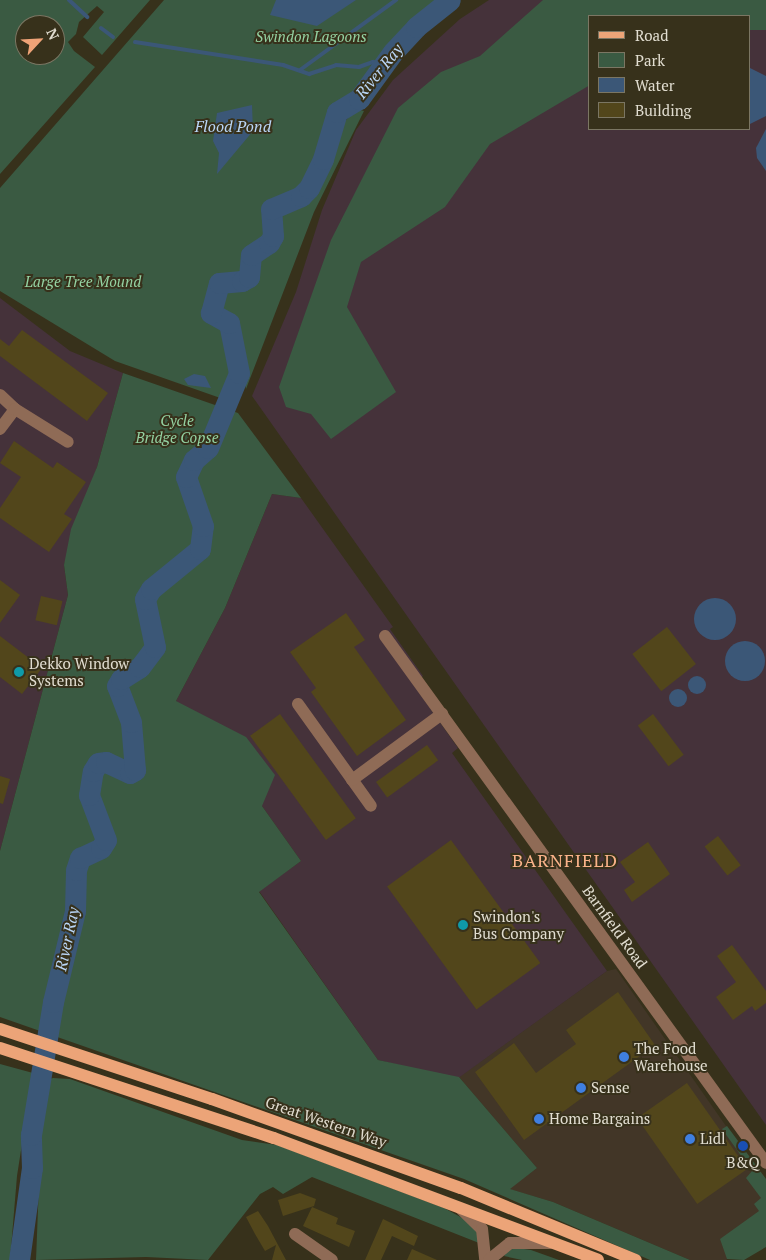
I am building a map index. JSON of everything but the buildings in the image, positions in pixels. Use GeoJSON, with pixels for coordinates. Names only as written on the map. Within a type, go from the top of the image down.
{"type":"FeatureCollection","features":[{"type":"Feature","properties":{"kind":"main road","name":"Great Western Way"},"geometry":{"type":"LineString","coordinates":[[0,1029],[461,1188],[636,1260]]}},
{"type":"Feature","properties":{"kind":"main road"},"geometry":{"type":"LineString","coordinates":[[0,1048],[264,1135],[560,1243],[598,1260]]}},
{"type":"Feature","properties":{"kind":"street"},"geometry":{"type":"LineString","coordinates":[[0,395],[14,409],[68,442]]}},
{"type":"Feature","properties":{"kind":"street"},"geometry":{"type":"LineString","coordinates":[[0,428],[14,409]]}},
{"type":"Feature","properties":{"kind":"street","name":"Barnfield Road"},"geometry":{"type":"LineString","coordinates":[[385,636],[766,1163]]}},
{"type":"Feature","properties":{"kind":"street"},"geometry":{"type":"LineString","coordinates":[[298,704],[371,806]]}},
{"type":"Feature","properties":{"kind":"street"},"geometry":{"type":"LineString","coordinates":[[352,780],[442,714]]}},
{"type":"Feature","properties":{"kind":"street"},"geometry":{"type":"LineString","coordinates":[[455,1204],[482,1229],[485,1260]]}},
{"type":"Feature","properties":{"kind":"street"},"geometry":{"type":"LineString","coordinates":[[295,1234],[332,1260]]}},
{"type":"Feature","properties":{"kind":"street"},"geometry":{"type":"LineString","coordinates":[[489,1260],[510,1243],[560,1243]]}},
{"type":"Feature","properties":{"kind":"shaded area"},"geometry":{"type":"Polygon","coordinates":[[[489,0],[766,0],[766,1125],[252,396],[296,292],[322,210],[356,130],[393,80],[460,19],[489,0]]]}},
{"type":"Feature","properties":{"kind":"shaded area"},"geometry":{"type":"Polygon","coordinates":[[[0,298],[70,351],[123,373],[97,467],[64,565],[68,595],[0,851],[0,298]]]}},
{"type":"Feature","properties":{"kind":"shaded area"},"geometry":{"type":"Polygon","coordinates":[[[272,494],[301,498],[393,627],[390,629],[423,676],[413,684],[458,748],[452,753],[607,971],[457,1079],[378,1060],[259,891],[301,861],[262,806],[176,701],[225,608],[272,494]]]}},
{"type":"Feature","properties":{"kind":"shaded area"},"geometry":{"type":"Polygon","coordinates":[[[616,969],[766,1183],[766,1230],[726,1260],[690,1260],[553,1202],[509,1189],[537,1168],[459,1077],[607,971],[616,969]]]}},
{"type":"Feature","properties":{"kind":"green space"},"geometry":{"type":"Polygon","coordinates":[[[0,0],[150,0],[102,55],[83,37],[104,12],[97,6],[79,22],[76,34],[68,42],[74,51],[95,67],[0,174],[0,0]]]}},
{"type":"Feature","properties":{"kind":"green space"},"geometry":{"type":"Polygon","coordinates":[[[164,0],[441,0],[397,36],[380,54],[377,67],[358,97],[334,112],[318,164],[309,183],[296,195],[271,205],[265,212],[270,235],[247,255],[245,275],[216,282],[208,306],[209,315],[227,326],[227,338],[235,369],[226,400],[115,361],[0,291],[0,188],[164,0]]]}},
{"type":"Feature","properties":{"kind":"green space"},"geometry":{"type":"Polygon","coordinates":[[[543,0],[766,0],[766,30],[751,30],[751,15],[588,15],[588,86],[490,144],[445,207],[361,262],[347,307],[396,392],[331,439],[311,414],[286,407],[279,387],[331,240],[398,108],[441,72],[480,56],[543,0]]]}},
{"type":"Feature","properties":{"kind":"green space"},"geometry":{"type":"Polygon","coordinates":[[[357,109],[364,111],[314,212],[246,389],[236,334],[219,303],[225,291],[250,285],[256,263],[279,239],[274,210],[302,199],[313,189],[343,123],[357,109]]]}},
{"type":"Feature","properties":{"kind":"green space","name":"Cycle Bridge Copse"},"geometry":{"type":"Polygon","coordinates":[[[123,373],[238,413],[301,498],[272,494],[225,608],[176,701],[246,737],[275,775],[262,806],[301,861],[259,892],[378,1060],[459,1077],[537,1168],[510,1189],[553,1202],[690,1260],[650,1260],[464,1179],[0,1017],[0,851],[68,595],[64,565],[71,529],[97,467],[123,373]]]}},
{"type":"Feature","properties":{"kind":"green space"},"geometry":{"type":"Polygon","coordinates":[[[0,1064],[33,1073],[17,1176],[10,1260],[0,1260],[0,1064]]]}},
{"type":"Feature","properties":{"kind":"green space"},"geometry":{"type":"Polygon","coordinates":[[[53,1078],[70,1079],[242,1140],[277,1145],[444,1208],[466,1220],[476,1229],[479,1243],[312,1177],[283,1194],[273,1187],[260,1194],[208,1260],[146,1257],[36,1260],[42,1107],[46,1080],[53,1078]]]}},
{"type":"Feature","properties":{"kind":"green space"},"geometry":{"type":"Polygon","coordinates":[[[727,1126],[766,1179],[766,1247],[744,1260],[727,1259],[720,1239],[759,1211],[754,1204],[761,1198],[746,1178],[752,1171],[722,1129],[727,1126]]]}},
{"type":"Feature","properties":{"kind":"green space"},"geometry":{"type":"Polygon","coordinates":[[[517,1248],[531,1250],[559,1260],[522,1260],[504,1256],[508,1250],[517,1248]]]}},
{"type":"Feature","properties":{"kind":"water"},"geometry":{"type":"Polygon","coordinates":[[[276,0],[356,0],[317,26],[270,15],[276,0]]]}},
{"type":"Feature","properties":{"kind":"water"},"geometry":{"type":"Polygon","coordinates":[[[751,68],[766,76],[766,116],[751,124],[751,68]]]}},
{"type":"Feature","properties":{"kind":"water","name":"Flood Pond"},"geometry":{"type":"Polygon","coordinates":[[[252,105],[253,131],[217,174],[219,153],[213,141],[217,113],[252,105]]]}},
{"type":"Feature","properties":{"kind":"water"},"geometry":{"type":"Polygon","coordinates":[[[766,129],[766,171],[757,158],[756,148],[766,129]]]}},
{"type":"Feature","properties":{"kind":"water"},"geometry":{"type":"Polygon","coordinates":[[[194,374],[205,376],[211,388],[188,385],[184,379],[194,374]]]}},
{"type":"Feature","properties":{"kind":"water"},"geometry":{"type":"Polygon","coordinates":[[[715,598],[730,604],[736,619],[730,634],[715,640],[700,634],[694,619],[700,604],[715,598]]]}},
{"type":"Feature","properties":{"kind":"water"},"geometry":{"type":"Polygon","coordinates":[[[749,641],[756,644],[762,650],[765,661],[764,669],[756,678],[749,681],[741,681],[734,678],[726,669],[725,657],[728,650],[737,642],[749,641]]]}},
{"type":"Feature","properties":{"kind":"water"},"geometry":{"type":"Polygon","coordinates":[[[693,676],[701,676],[706,681],[704,692],[693,694],[688,689],[688,681],[693,676]]]}},
{"type":"Feature","properties":{"kind":"water"},"geometry":{"type":"Polygon","coordinates":[[[674,689],[682,689],[687,694],[685,705],[674,707],[669,702],[669,694],[674,689]]]}},
{"type":"Feature","properties":{"kind":"waterway"},"geometry":{"type":"LineString","coordinates":[[69,0],[87,17]]}},
{"type":"Feature","properties":{"kind":"waterway"},"geometry":{"type":"LineString","coordinates":[[300,70],[396,0]]}},
{"type":"Feature","properties":{"kind":"waterway","name":"River Ray"},"geometry":{"type":"LineString","coordinates":[[19,1260],[32,1168],[31,1135],[53,1002],[75,911],[76,870],[80,858],[101,848],[106,840],[89,795],[93,771],[98,763],[106,762],[130,773],[135,770],[131,722],[117,686],[121,679],[140,667],[155,647],[145,599],[151,589],[200,549],[203,526],[186,477],[194,460],[208,448],[239,373],[229,323],[211,313],[219,283],[242,281],[249,277],[251,255],[269,243],[273,236],[271,209],[301,196],[309,188],[323,159],[337,112],[359,99],[393,52],[416,27],[450,0]]}},
{"type":"Feature","properties":{"kind":"waterway"},"geometry":{"type":"LineString","coordinates":[[101,28],[113,37]]}},
{"type":"Feature","properties":{"kind":"waterway"},"geometry":{"type":"LineString","coordinates":[[135,42],[283,65],[309,74],[336,65],[359,67],[373,62],[384,66]]}},
{"type":"Feature","properties":{"kind":"place","name":"Dekko Window Systems"},"geometry":{"type":"Point","coordinates":[19,672]}},
{"type":"Feature","properties":{"kind":"place","name":"Swindon's Bus Company"},"geometry":{"type":"Point","coordinates":[463,925]}},
{"type":"Feature","properties":{"kind":"place","name":"The Food Warehouse"},"geometry":{"type":"Point","coordinates":[624,1057]}},
{"type":"Feature","properties":{"kind":"place","name":"Sense"},"geometry":{"type":"Point","coordinates":[581,1088]}},
{"type":"Feature","properties":{"kind":"place","name":"Home Bargains"},"geometry":{"type":"Point","coordinates":[539,1119]}},
{"type":"Feature","properties":{"kind":"place","name":"Lidl"},"geometry":{"type":"Point","coordinates":[690,1139]}},
{"type":"Feature","properties":{"kind":"place","name":"B&Q"},"geometry":{"type":"Point","coordinates":[743,1146]}},
{"type":"Feature","properties":{"kind":"district","name":"BARNFIELD"},"geometry":{"type":"Point","coordinates":[565,860]}},
{"type":"Feature","properties":{"kind":"park label","name":"Swindon Lagoons"},"geometry":{"type":"Point","coordinates":[311,37]}},
{"type":"Feature","properties":{"kind":"park label","name":"Large Tree Mound"},"geometry":{"type":"Point","coordinates":[83,282]}}]}
